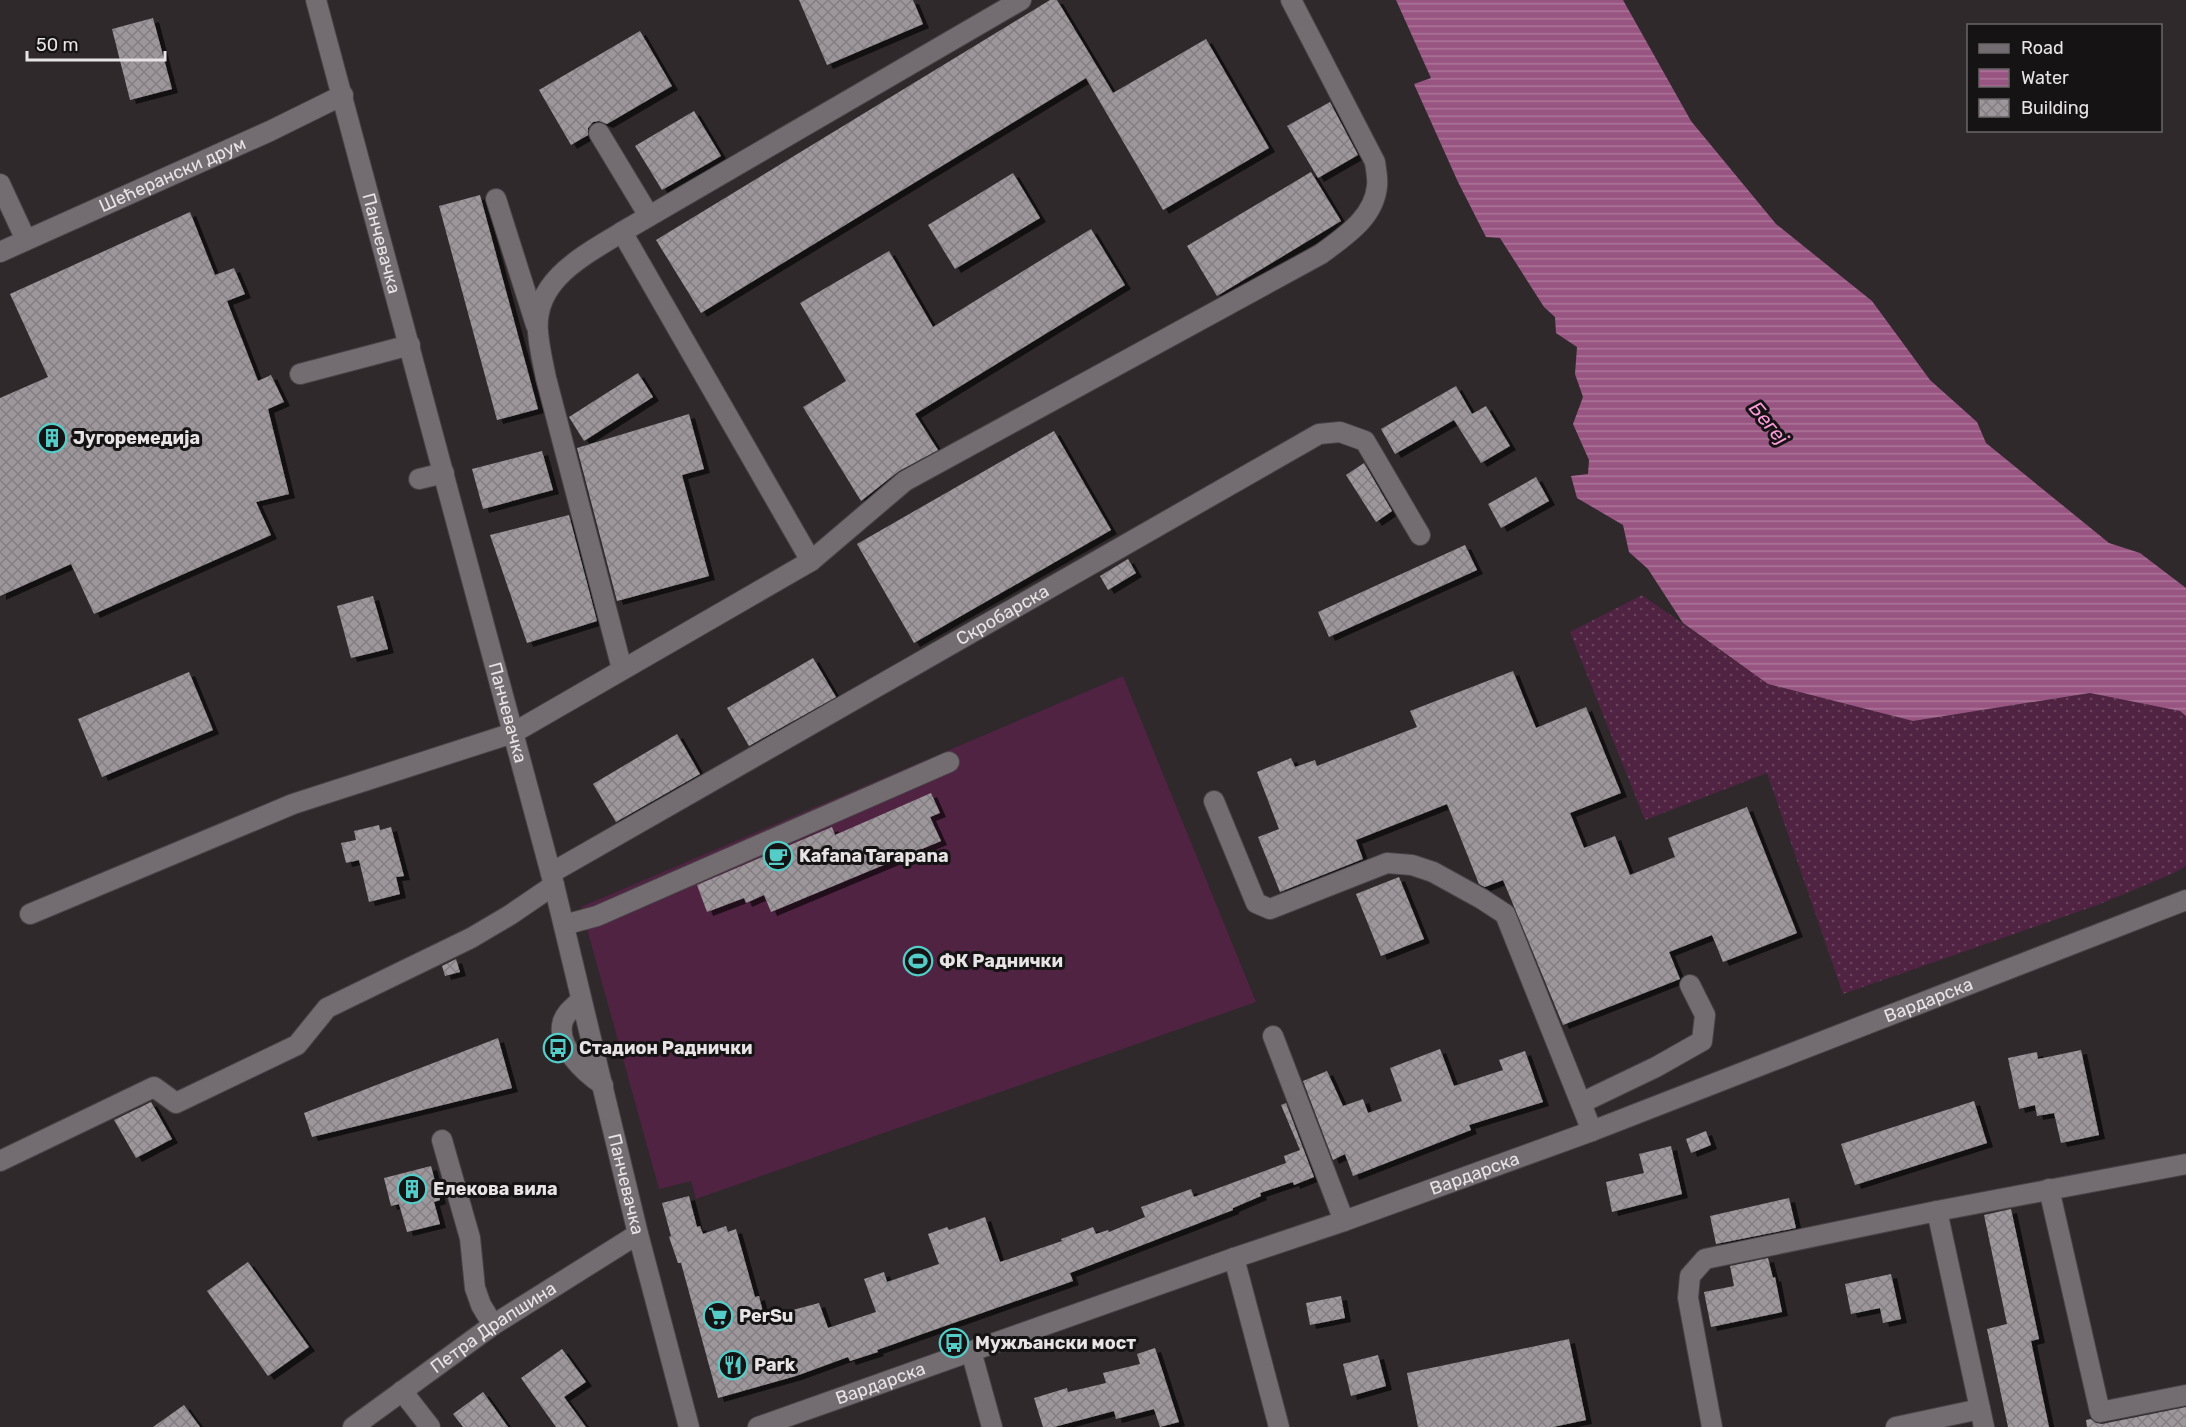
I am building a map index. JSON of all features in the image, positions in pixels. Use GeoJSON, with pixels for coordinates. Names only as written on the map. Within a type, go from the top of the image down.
{"type":"FeatureCollection","features":[{"type":"Feature","properties":{"kind":"street"},"geometry":{"type":"LineString","coordinates":[[537,330],[541,303],[551,283],[573,263],[649,216],[1021,0]]}},
{"type":"Feature","properties":{"kind":"street"},"geometry":{"type":"LineString","coordinates":[[30,914],[293,804],[513,733],[812,561],[905,481],[1321,254],[1356,227],[1371,207],[1377,186],[1375,162],[1291,0]]}},
{"type":"Feature","properties":{"kind":"street","name":"Панчевачка"},"geometry":{"type":"LineString","coordinates":[[320,1],[343,95],[553,879],[638,1234],[689,1427]]}},
{"type":"Feature","properties":{"kind":"street","name":"Шећерански друм"},"geometry":{"type":"LineString","coordinates":[[0,252],[270,131],[343,95]]}},
{"type":"Feature","properties":{"kind":"street"},"geometry":{"type":"LineString","coordinates":[[599,133],[649,216]]}},
{"type":"Feature","properties":{"kind":"street"},"geometry":{"type":"LineString","coordinates":[[0,184],[26,240]]}},
{"type":"Feature","properties":{"kind":"street"},"geometry":{"type":"LineString","coordinates":[[496,199],[537,330],[546,378],[622,669]]}},
{"type":"Feature","properties":{"kind":"street"},"geometry":{"type":"LineString","coordinates":[[622,232],[812,561]]}},
{"type":"Feature","properties":{"kind":"street"},"geometry":{"type":"LineString","coordinates":[[300,374],[410,345]]}},
{"type":"Feature","properties":{"kind":"street","name":"Скробарска"},"geometry":{"type":"LineString","coordinates":[[0,1161],[154,1087],[176,1103],[297,1045],[327,1008],[471,938],[510,915],[553,879],[1319,434],[1340,432],[1365,441],[1420,535]]}},
{"type":"Feature","properties":{"kind":"street"},"geometry":{"type":"LineString","coordinates":[[419,479],[444,473]]}},
{"type":"Feature","properties":{"kind":"street"},"geometry":{"type":"LineString","coordinates":[[564,925],[597,916],[949,762]]}},
{"type":"Feature","properties":{"kind":"street"},"geometry":{"type":"LineString","coordinates":[[1214,801],[1256,903],[1263,907],[1270,909],[1387,864],[1412,865],[1433,872],[1505,914],[1592,1131]]}},
{"type":"Feature","properties":{"kind":"street","name":"Вардарска"},"geometry":{"type":"LineString","coordinates":[[758,1427],[1344,1221],[1592,1131],[2186,900]]}},
{"type":"Feature","properties":{"kind":"street"},"geometry":{"type":"LineString","coordinates":[[1581,1103],[1702,1041],[1705,1015],[1690,985]]}},
{"type":"Feature","properties":{"kind":"street"},"geometry":{"type":"LineString","coordinates":[[1273,1036],[1344,1221]]}},
{"type":"Feature","properties":{"kind":"street"},"geometry":{"type":"LineString","coordinates":[[442,1140],[470,1238],[475,1288],[481,1305],[493,1325]]}},
{"type":"Feature","properties":{"kind":"street"},"geometry":{"type":"LineString","coordinates":[[1712,1427],[1689,1298],[1690,1276],[1705,1259],[1937,1211],[2186,1164]]}},
{"type":"Feature","properties":{"kind":"street"},"geometry":{"type":"LineString","coordinates":[[2049,1189],[2100,1412],[2186,1395]]}},
{"type":"Feature","properties":{"kind":"street"},"geometry":{"type":"LineString","coordinates":[[1896,1427],[1982,1418],[1937,1211]]}},
{"type":"Feature","properties":{"kind":"street","name":"Петра Драпшина"},"geometry":{"type":"LineString","coordinates":[[352,1427],[493,1325],[638,1234]]}},
{"type":"Feature","properties":{"kind":"street"},"geometry":{"type":"LineString","coordinates":[[1234,1258],[1279,1427]]}},
{"type":"Feature","properties":{"kind":"street"},"geometry":{"type":"LineString","coordinates":[[971,1351],[992,1427]]}},
{"type":"Feature","properties":{"kind":"street"},"geometry":{"type":"LineString","coordinates":[[402,1391],[430,1427]]}},
{"type":"Feature","properties":{"kind":"shaded area"},"geometry":{"type":"Polygon","coordinates":[[[1642,595],[1768,684],[1913,721],[2090,693],[2180,711],[2186,716],[2186,866],[2100,904],[1843,994],[1767,773],[1645,820],[1570,632],[1642,595]]]}},
{"type":"Feature","properties":{"kind":"shaded area","name":"ФК Раднички"},"geometry":{"type":"Polygon","coordinates":[[[1123,676],[1256,1002],[696,1199],[691,1181],[659,1189],[581,907],[1123,676]]]}},
{"type":"Feature","properties":{"kind":"water","name":"Бегеј"},"geometry":{"type":"Polygon","coordinates":[[[1396,0],[1623,0],[1691,121],[1776,224],[1872,301],[1930,380],[1977,422],[1986,443],[2109,543],[2140,553],[2186,588],[2186,716],[2180,711],[2090,693],[1913,721],[1768,684],[1683,623],[1648,569],[1629,552],[1623,525],[1577,498],[1571,476],[1588,474],[1589,460],[1573,424],[1583,397],[1575,374],[1577,347],[1556,333],[1555,317],[1544,307],[1500,238],[1486,237],[1458,182],[1414,84],[1431,78],[1396,0]]]}},
{"type":"Feature","properties":{"kind":"building"},"geometry":{"type":"Polygon","coordinates":[[[799,0],[913,0],[923,24],[827,65],[799,0]]]}},
{"type":"Feature","properties":{"kind":"building"},"geometry":{"type":"Polygon","coordinates":[[[1050,0],[1057,0],[1113,93],[1206,39],[1269,148],[1163,210],[1086,78],[701,313],[656,240],[1050,0]]]}},
{"type":"Feature","properties":{"kind":"building"},"geometry":{"type":"Polygon","coordinates":[[[153,18],[172,89],[130,100],[112,29],[153,18]]]}},
{"type":"Feature","properties":{"kind":"building"},"geometry":{"type":"Polygon","coordinates":[[[640,31],[672,86],[607,124],[599,121],[593,122],[588,128],[588,135],[571,145],[539,90],[640,31]]]}},
{"type":"Feature","properties":{"kind":"building"},"geometry":{"type":"Polygon","coordinates":[[[1330,102],[1358,155],[1318,178],[1287,126],[1330,102]]]}},
{"type":"Feature","properties":{"kind":"building"},"geometry":{"type":"Polygon","coordinates":[[[694,111],[721,156],[662,190],[635,146],[694,111]]]}},
{"type":"Feature","properties":{"kind":"building"},"geometry":{"type":"Polygon","coordinates":[[[1311,172],[1341,221],[1217,296],[1187,246],[1311,172]]]}},
{"type":"Feature","properties":{"kind":"building"},"geometry":{"type":"Polygon","coordinates":[[[1013,173],[1040,218],[955,269],[928,225],[1013,173]]]}},
{"type":"Feature","properties":{"kind":"building"},"geometry":{"type":"Polygon","coordinates":[[[480,195],[538,409],[497,420],[439,206],[480,195]]]}},
{"type":"Feature","properties":{"kind":"building","name":"Југоремедија"},"geometry":{"type":"Polygon","coordinates":[[[190,212],[215,275],[234,268],[245,294],[227,301],[258,381],[271,375],[284,402],[268,409],[289,494],[256,502],[271,535],[94,614],[71,564],[0,596],[0,398],[48,377],[10,294],[190,212]]]}},
{"type":"Feature","properties":{"kind":"building"},"geometry":{"type":"Polygon","coordinates":[[[1091,229],[1125,285],[915,414],[938,450],[899,471],[861,501],[803,407],[846,381],[800,303],[889,251],[933,327],[1091,229]]]}},
{"type":"Feature","properties":{"kind":"building"},"geometry":{"type":"Polygon","coordinates":[[[638,373],[653,397],[584,441],[569,417],[638,373]]]}},
{"type":"Feature","properties":{"kind":"building"},"geometry":{"type":"Polygon","coordinates":[[[1456,386],[1472,414],[1486,406],[1510,446],[1481,463],[1454,420],[1395,454],[1381,429],[1456,386]]]}},
{"type":"Feature","properties":{"kind":"building"},"geometry":{"type":"Polygon","coordinates":[[[689,414],[704,469],[682,475],[709,576],[617,601],[577,448],[689,414]]]}},
{"type":"Feature","properties":{"kind":"building"},"geometry":{"type":"Polygon","coordinates":[[[1054,431],[1111,530],[914,643],[857,544],[1054,431]]]}},
{"type":"Feature","properties":{"kind":"building"},"geometry":{"type":"Polygon","coordinates":[[[542,451],[553,490],[483,509],[472,469],[542,451]]]}},
{"type":"Feature","properties":{"kind":"building"},"geometry":{"type":"Polygon","coordinates":[[[1364,463],[1392,511],[1376,522],[1346,475],[1364,463]]]}},
{"type":"Feature","properties":{"kind":"building"},"geometry":{"type":"Polygon","coordinates":[[[1536,477],[1549,501],[1501,528],[1488,504],[1536,477]]]}},
{"type":"Feature","properties":{"kind":"building"},"geometry":{"type":"Polygon","coordinates":[[[569,515],[597,621],[527,643],[490,535],[569,515]]]}},
{"type":"Feature","properties":{"kind":"building"},"geometry":{"type":"Polygon","coordinates":[[[1465,545],[1477,570],[1329,637],[1318,612],[1465,545]]]}},
{"type":"Feature","properties":{"kind":"building"},"geometry":{"type":"Polygon","coordinates":[[[1128,559],[1136,573],[1108,590],[1100,576],[1128,559]]]}},
{"type":"Feature","properties":{"kind":"building"},"geometry":{"type":"Polygon","coordinates":[[[373,596],[388,649],[351,658],[337,606],[373,596]]]}},
{"type":"Feature","properties":{"kind":"building"},"geometry":{"type":"Polygon","coordinates":[[[813,658],[836,697],[749,746],[727,708],[813,658]]]}},
{"type":"Feature","properties":{"kind":"building"},"geometry":{"type":"Polygon","coordinates":[[[1513,671],[1536,728],[1586,707],[1621,793],[1570,813],[1584,848],[1615,836],[1630,875],[1675,857],[1668,838],[1747,807],[1797,933],[1723,962],[1712,935],[1669,952],[1680,979],[1563,1025],[1503,880],[1485,887],[1479,884],[1447,804],[1356,840],[1363,859],[1280,892],[1258,837],[1279,829],[1257,772],[1291,758],[1295,767],[1315,760],[1317,766],[1417,727],[1410,711],[1513,671]]]}},
{"type":"Feature","properties":{"kind":"building"},"geometry":{"type":"Polygon","coordinates":[[[189,672],[213,730],[102,777],[78,719],[189,672]]]}},
{"type":"Feature","properties":{"kind":"building"},"geometry":{"type":"Polygon","coordinates":[[[677,734],[700,774],[616,822],[593,784],[677,734]]]}},
{"type":"Feature","properties":{"kind":"building"},"geometry":{"type":"Polygon","coordinates":[[[931,793],[940,813],[930,817],[941,841],[771,912],[764,895],[746,903],[744,898],[707,912],[697,885],[832,827],[835,835],[931,793]]]}},
{"type":"Feature","properties":{"kind":"building"},"geometry":{"type":"Polygon","coordinates":[[[379,825],[380,830],[391,827],[404,876],[396,877],[400,894],[369,902],[359,860],[346,863],[341,843],[356,840],[354,831],[379,825]]]}},
{"type":"Feature","properties":{"kind":"building"},"geometry":{"type":"Polygon","coordinates":[[[1399,877],[1424,939],[1381,956],[1356,894],[1399,877]]]}},
{"type":"Feature","properties":{"kind":"building"},"geometry":{"type":"Polygon","coordinates":[[[456,959],[460,972],[445,976],[442,966],[456,959]]]}},
{"type":"Feature","properties":{"kind":"building"},"geometry":{"type":"Polygon","coordinates":[[[498,1038],[512,1088],[312,1137],[304,1113],[498,1038]]]}},
{"type":"Feature","properties":{"kind":"building"},"geometry":{"type":"Polygon","coordinates":[[[1440,1049],[1454,1086],[1503,1070],[1499,1060],[1525,1051],[1543,1102],[1469,1125],[1471,1130],[1353,1176],[1345,1154],[1333,1160],[1303,1081],[1327,1071],[1343,1106],[1363,1099],[1368,1113],[1402,1101],[1390,1068],[1440,1049]]]}},
{"type":"Feature","properties":{"kind":"building"},"geometry":{"type":"Polygon","coordinates":[[[2081,1050],[2099,1135],[2061,1143],[2054,1113],[2037,1116],[2035,1105],[2019,1109],[2008,1058],[2037,1052],[2038,1059],[2081,1050]]]}},
{"type":"Feature","properties":{"kind":"building"},"geometry":{"type":"Polygon","coordinates":[[[1974,1101],[1987,1143],[1855,1185],[1841,1144],[1974,1101]]]}},
{"type":"Feature","properties":{"kind":"building"},"geometry":{"type":"Polygon","coordinates":[[[151,1102],[172,1139],[136,1158],[114,1120],[151,1102]]]}},
{"type":"Feature","properties":{"kind":"building"},"geometry":{"type":"Polygon","coordinates":[[[1286,1103],[1314,1177],[1294,1185],[1293,1182],[1260,1193],[1261,1196],[1233,1210],[1070,1273],[1073,1281],[877,1350],[878,1352],[850,1361],[848,1357],[796,1376],[718,1398],[681,1263],[678,1263],[669,1237],[671,1236],[662,1203],[689,1196],[697,1227],[700,1226],[703,1234],[726,1226],[728,1232],[736,1229],[755,1297],[759,1296],[763,1312],[777,1308],[778,1314],[819,1303],[828,1328],[876,1312],[864,1279],[884,1272],[887,1282],[939,1264],[928,1234],[947,1227],[949,1230],[985,1217],[1000,1262],[1062,1241],[1061,1239],[1093,1227],[1096,1234],[1108,1230],[1109,1232],[1145,1217],[1141,1207],[1191,1189],[1194,1197],[1286,1163],[1284,1156],[1300,1150],[1281,1105],[1286,1103]]]}},
{"type":"Feature","properties":{"kind":"building"},"geometry":{"type":"Polygon","coordinates":[[[1706,1131],[1711,1145],[1691,1153],[1686,1139],[1706,1131]]]}},
{"type":"Feature","properties":{"kind":"building"},"geometry":{"type":"Polygon","coordinates":[[[1671,1146],[1682,1194],[1612,1212],[1606,1182],[1644,1173],[1639,1154],[1671,1146]]]}},
{"type":"Feature","properties":{"kind":"building","name":"Елекова вила"},"geometry":{"type":"Polygon","coordinates":[[[431,1166],[440,1200],[434,1202],[440,1224],[407,1232],[399,1204],[391,1206],[384,1178],[431,1166]]]}},
{"type":"Feature","properties":{"kind":"building"},"geometry":{"type":"Polygon","coordinates":[[[1789,1198],[1796,1228],[1716,1244],[1710,1216],[1789,1198]]]}},
{"type":"Feature","properties":{"kind":"building"},"geometry":{"type":"Polygon","coordinates":[[[2011,1209],[2039,1339],[2031,1341],[2049,1427],[2008,1427],[1987,1329],[2007,1324],[1984,1215],[2011,1209]]]}},
{"type":"Feature","properties":{"kind":"building"},"geometry":{"type":"Polygon","coordinates":[[[1768,1258],[1773,1278],[1775,1277],[1782,1312],[1711,1327],[1704,1292],[1734,1286],[1730,1266],[1768,1258]]]}},
{"type":"Feature","properties":{"kind":"building"},"geometry":{"type":"Polygon","coordinates":[[[248,1262],[309,1347],[268,1376],[207,1291],[248,1262]]]}},
{"type":"Feature","properties":{"kind":"building"},"geometry":{"type":"Polygon","coordinates":[[[1891,1274],[1901,1319],[1883,1323],[1880,1308],[1851,1314],[1845,1284],[1891,1274]]]}},
{"type":"Feature","properties":{"kind":"building"},"geometry":{"type":"Polygon","coordinates":[[[1341,1296],[1345,1318],[1310,1325],[1306,1303],[1341,1296]]]}},
{"type":"Feature","properties":{"kind":"building"},"geometry":{"type":"Polygon","coordinates":[[[1569,1339],[1586,1420],[1553,1427],[1418,1427],[1407,1373],[1569,1339]]]}},
{"type":"Feature","properties":{"kind":"building"},"geometry":{"type":"Polygon","coordinates":[[[1155,1348],[1179,1422],[1160,1427],[1154,1409],[1116,1419],[1114,1411],[1054,1427],[1043,1427],[1034,1398],[1067,1388],[1068,1392],[1106,1383],[1103,1373],[1140,1364],[1137,1354],[1155,1348]]]}},
{"type":"Feature","properties":{"kind":"building"},"geometry":{"type":"Polygon","coordinates":[[[562,1349],[586,1382],[564,1397],[586,1427],[556,1427],[521,1378],[562,1349]]]}},
{"type":"Feature","properties":{"kind":"building"},"geometry":{"type":"Polygon","coordinates":[[[1378,1355],[1386,1386],[1351,1396],[1343,1364],[1378,1355]]]}},
{"type":"Feature","properties":{"kind":"building"},"geometry":{"type":"Polygon","coordinates":[[[483,1392],[508,1427],[463,1427],[453,1414],[483,1392]]]}},
{"type":"Feature","properties":{"kind":"building"},"geometry":{"type":"Polygon","coordinates":[[[184,1405],[200,1427],[153,1427],[184,1405]]]}},
{"type":"Feature","properties":{"kind":"building"},"geometry":{"type":"Polygon","coordinates":[[[2186,1407],[2186,1427],[2087,1427],[2086,1420],[2091,1419],[2102,1424],[2186,1407]]]}},
{"type":"Feature","properties":{"kind":"place","name":"Југоремедија"},"geometry":{"type":"Point","coordinates":[52,438]}},
{"type":"Feature","properties":{"kind":"place","name":"Kafana Tarapana"},"geometry":{"type":"Point","coordinates":[778,856]}},
{"type":"Feature","properties":{"kind":"place","name":"ФК Раднички"},"geometry":{"type":"Point","coordinates":[918,961]}},
{"type":"Feature","properties":{"kind":"place","name":"Стадион Раднички"},"geometry":{"type":"Point","coordinates":[558,1048]}},
{"type":"Feature","properties":{"kind":"place","name":"Елекова вила"},"geometry":{"type":"Point","coordinates":[412,1189]}},
{"type":"Feature","properties":{"kind":"place","name":"PerSu"},"geometry":{"type":"Point","coordinates":[718,1316]}},
{"type":"Feature","properties":{"kind":"place","name":"Мужљански мост"},"geometry":{"type":"Point","coordinates":[954,1343]}},
{"type":"Feature","properties":{"kind":"place","name":"Park"},"geometry":{"type":"Point","coordinates":[733,1365]}}]}
